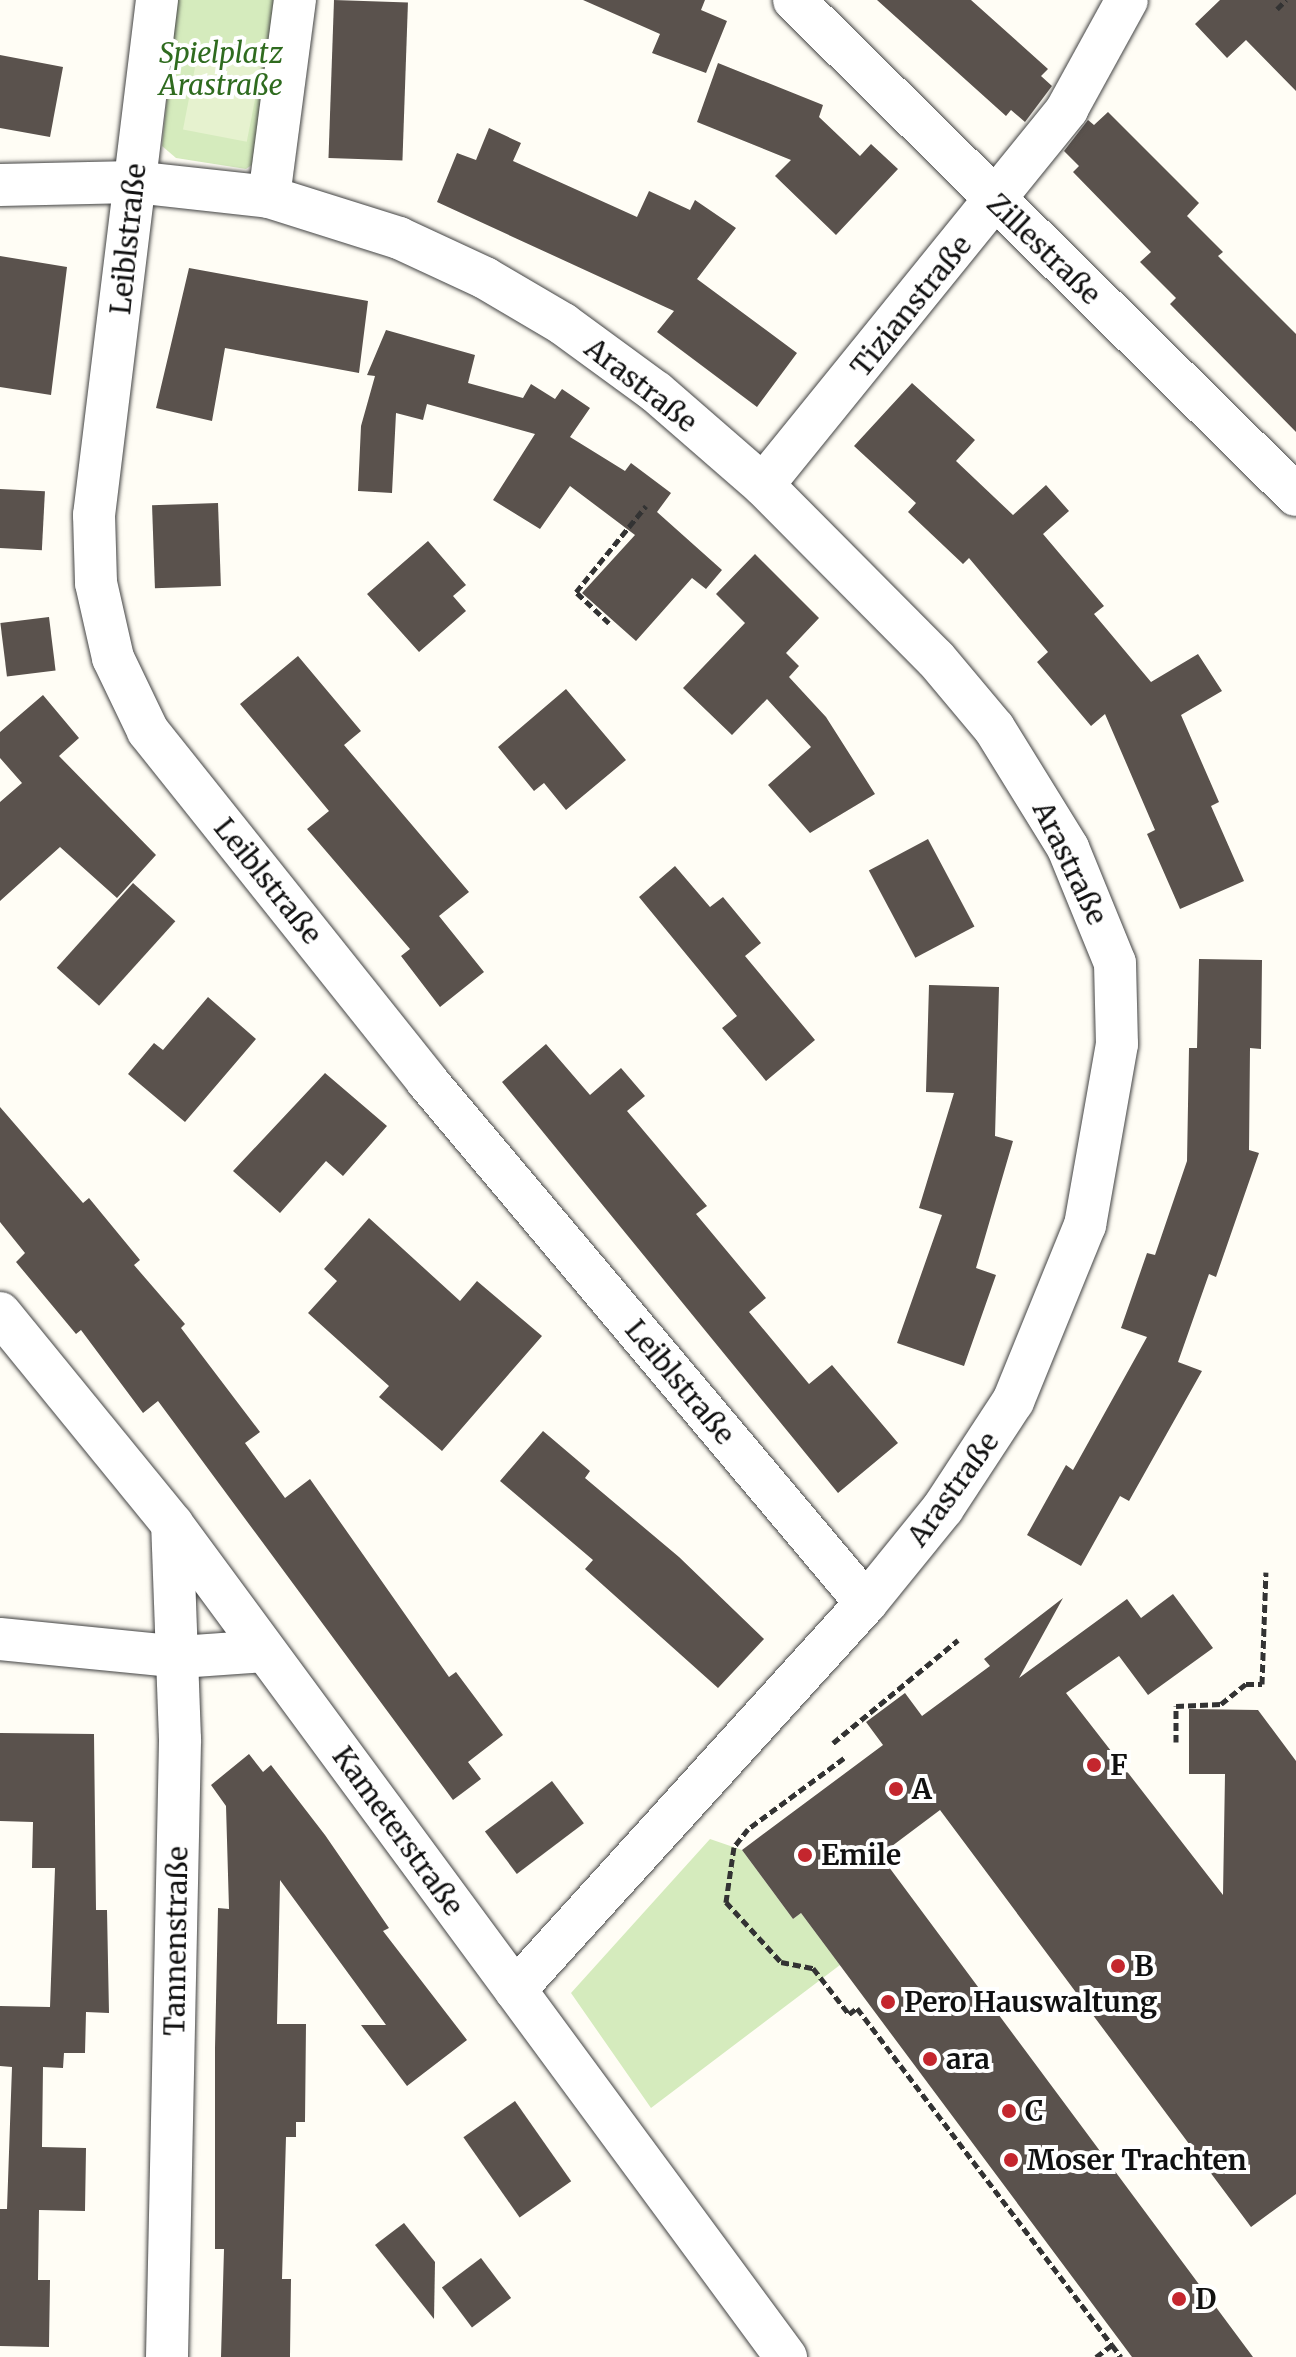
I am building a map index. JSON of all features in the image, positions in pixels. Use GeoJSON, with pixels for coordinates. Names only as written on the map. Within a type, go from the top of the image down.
{"type":"FeatureCollection","features":[{"type":"Feature","properties":{"kind":"street","name":"Leiblstraße"},"geometry":{"type":"LineString","coordinates":[[157,0],[94,515],[96,583],[113,658],[148,731],[427,1081],[866,1603]]}},
{"type":"Feature","properties":{"kind":"street"},"geometry":{"type":"LineString","coordinates":[[269,197],[295,0]]}},
{"type":"Feature","properties":{"kind":"street","name":"Zillestraße"},"geometry":{"type":"LineString","coordinates":[[794,0],[996,203],[1296,495]]}},
{"type":"Feature","properties":{"kind":"street","name":"Tizianstraße"},"geometry":{"type":"LineString","coordinates":[[763,485],[996,203],[1067,109],[1127,0]]}},
{"type":"Feature","properties":{"kind":"street","name":"Arastraße"},"geometry":{"type":"LineString","coordinates":[[0,185],[134,182],[269,197],[399,238],[498,286],[563,324],[656,392],[763,485],[859,577],[994,728],[1068,848],[1115,963],[1117,1044],[1085,1225],[1058,1299],[1013,1401],[984,1449],[866,1603],[515,1990]]}},
{"type":"Feature","properties":{"kind":"street","name":"Kameterstraße"},"geometry":{"type":"LineString","coordinates":[[0,1313],[172,1524],[786,2357]]}},
{"type":"Feature","properties":{"kind":"street","name":"Tannenstraße"},"geometry":{"type":"LineString","coordinates":[[167,2357],[180,1657],[172,1524]]}},
{"type":"Feature","properties":{"kind":"street"},"geometry":{"type":"LineString","coordinates":[[0,1639],[180,1657],[265,1651]]}},
{"type":"Feature","properties":{"kind":"path"},"geometry":{"type":"LineString","coordinates":[[1277,9],[1286,0]]}},
{"type":"Feature","properties":{"kind":"path"},"geometry":{"type":"LineString","coordinates":[[609,623],[576,592],[646,506]]}},
{"type":"Feature","properties":{"kind":"path"},"geometry":{"type":"LineString","coordinates":[[1176,1742],[1176,1706],[1221,1704],[1246,1684],[1262,1684],[1266,1572]]}},
{"type":"Feature","properties":{"kind":"path"},"geometry":{"type":"LineString","coordinates":[[833,1743],[958,1640]]}},
{"type":"Feature","properties":{"kind":"path"},"geometry":{"type":"LineString","coordinates":[[844,1758],[741,1838],[731,1853],[726,1902],[781,1962],[813,1968],[849,2014],[857,2008],[1121,2357]]}},
{"type":"Feature","properties":{"kind":"path"},"geometry":{"type":"LineString","coordinates":[[1096,2357],[1112,2345]]}},
{"type":"Feature","properties":{"kind":"green space","name":"Spielplatz Arastraße"},"geometry":{"type":"Polygon","coordinates":[[[177,0],[283,0],[253,164],[246,169],[176,158],[162,146],[177,0]]]}},
{"type":"Feature","properties":{"kind":"green space"},"geometry":{"type":"Polygon","coordinates":[[[199,47],[263,59],[247,142],[183,129],[199,47]]]}},
{"type":"Feature","properties":{"kind":"green space"},"geometry":{"type":"Polygon","coordinates":[[[710,1839],[742,1850],[793,1919],[801,1913],[840,1965],[651,2108],[571,1993],[710,1839]]]}},
{"type":"Feature","properties":{"kind":"building"},"geometry":{"type":"Polygon","coordinates":[[[334,0],[408,3],[402,160],[328,158],[334,0]]]}},
{"type":"Feature","properties":{"kind":"building"},"geometry":{"type":"Polygon","coordinates":[[[583,0],[705,0],[701,10],[727,21],[706,73],[652,53],[660,34],[583,0]]]}},
{"type":"Feature","properties":{"kind":"building"},"geometry":{"type":"Polygon","coordinates":[[[877,0],[971,0],[1048,69],[1041,76],[1052,86],[1025,122],[1011,110],[1006,116],[877,0]]]}},
{"type":"Feature","properties":{"kind":"building"},"geometry":{"type":"Polygon","coordinates":[[[1220,0],[1296,0],[1296,91],[1246,40],[1227,58],[1195,24],[1220,0]]]}},
{"type":"Feature","properties":{"kind":"building"},"geometry":{"type":"Polygon","coordinates":[[[0,55],[63,67],[50,137],[0,128],[0,55]]]}},
{"type":"Feature","properties":{"kind":"building"},"geometry":{"type":"Polygon","coordinates":[[[718,63],[823,105],[819,117],[860,156],[871,144],[898,169],[836,235],[775,176],[791,160],[697,122],[718,63]]]}},
{"type":"Feature","properties":{"kind":"building"},"geometry":{"type":"Polygon","coordinates":[[[1108,112],[1199,203],[1187,216],[1223,252],[1218,256],[1296,334],[1296,432],[1170,304],[1176,298],[1140,262],[1151,252],[1073,172],[1079,166],[1064,151],[1088,120],[1094,125],[1108,112]]]}},
{"type":"Feature","properties":{"kind":"building"},"geometry":{"type":"Polygon","coordinates":[[[489,128],[521,143],[513,161],[637,217],[649,191],[690,210],[695,200],[736,228],[697,279],[797,353],[757,407],[657,332],[674,311],[437,202],[457,153],[476,160],[489,128]]]}},
{"type":"Feature","properties":{"kind":"building"},"geometry":{"type":"Polygon","coordinates":[[[0,256],[67,267],[51,395],[0,387],[0,256]]]}},
{"type":"Feature","properties":{"kind":"building"},"geometry":{"type":"Polygon","coordinates":[[[189,268],[368,301],[359,373],[225,348],[212,421],[156,408],[189,268]]]}},
{"type":"Feature","properties":{"kind":"building"},"geometry":{"type":"Polygon","coordinates":[[[386,330],[475,355],[468,383],[523,398],[531,384],[555,399],[562,389],[590,408],[570,437],[625,471],[631,463],[671,493],[657,512],[722,570],[706,589],[692,578],[636,641],[582,593],[635,535],[570,486],[540,529],[493,500],[535,434],[427,404],[423,420],[396,413],[392,493],[358,491],[361,426],[375,376],[367,375],[386,330]]]}},
{"type":"Feature","properties":{"kind":"building"},"geometry":{"type":"Polygon","coordinates":[[[912,383],[975,440],[956,461],[1013,515],[1046,485],[1069,511],[1043,534],[1104,606],[1094,614],[1151,682],[1198,654],[1222,691],[1181,715],[1219,802],[1211,806],[1244,881],[1180,909],[1147,834],[1155,830],[1105,714],[1091,726],[1037,662],[1048,652],[969,558],[963,564],[908,512],[916,503],[854,446],[912,383]]]}},
{"type":"Feature","properties":{"kind":"building"},"geometry":{"type":"Polygon","coordinates":[[[0,489],[45,491],[42,550],[0,548],[0,489]]]}},
{"type":"Feature","properties":{"kind":"building"},"geometry":{"type":"Polygon","coordinates":[[[218,503],[221,586],[155,588],[152,505],[218,503]]]}},
{"type":"Feature","properties":{"kind":"building"},"geometry":{"type":"Polygon","coordinates":[[[428,541],[466,585],[453,596],[466,611],[419,652],[367,594],[428,541]]]}},
{"type":"Feature","properties":{"kind":"building"},"geometry":{"type":"Polygon","coordinates":[[[755,554],[819,618],[786,653],[799,666],[789,677],[826,717],[875,794],[810,833],[768,785],[811,747],[767,699],[732,735],[683,688],[745,623],[716,594],[755,554]]]}},
{"type":"Feature","properties":{"kind":"building"},"geometry":{"type":"Polygon","coordinates":[[[49,617],[56,671],[7,677],[0,623],[49,617]]]}},
{"type":"Feature","properties":{"kind":"building"},"geometry":{"type":"Polygon","coordinates":[[[298,656],[361,731],[344,745],[469,892],[439,916],[484,972],[440,1007],[401,956],[410,949],[307,829],[329,811],[240,704],[298,656]]]}},
{"type":"Feature","properties":{"kind":"building"},"geometry":{"type":"Polygon","coordinates":[[[566,689],[626,760],[566,810],[544,783],[534,791],[498,747],[566,689]]]}},
{"type":"Feature","properties":{"kind":"building"},"geometry":{"type":"Polygon","coordinates":[[[43,695],[79,738],[59,756],[156,855],[117,898],[60,847],[0,901],[0,802],[22,783],[0,758],[0,732],[43,695]]]}},
{"type":"Feature","properties":{"kind":"building"},"geometry":{"type":"Polygon","coordinates":[[[928,839],[974,926],[915,958],[869,870],[928,839]]]}},
{"type":"Feature","properties":{"kind":"building"},"geometry":{"type":"Polygon","coordinates":[[[675,866],[710,907],[723,897],[761,943],[745,956],[815,1040],[766,1081],[722,1028],[737,1016],[639,897],[675,866]]]}},
{"type":"Feature","properties":{"kind":"building"},"geometry":{"type":"Polygon","coordinates":[[[133,883],[175,921],[99,1006],[57,968],[133,883]]]}},
{"type":"Feature","properties":{"kind":"building"},"geometry":{"type":"Polygon","coordinates":[[[1199,959],[1262,960],[1261,1049],[1250,1048],[1249,1150],[1259,1153],[1216,1277],[1209,1274],[1178,1362],[1202,1371],[1129,1501],[1120,1496],[1081,1566],[1027,1535],[1066,1465],[1073,1470],[1147,1337],[1121,1328],[1147,1253],[1155,1255],[1187,1161],[1189,1048],[1197,1048],[1199,959]]]}},
{"type":"Feature","properties":{"kind":"building"},"geometry":{"type":"Polygon","coordinates":[[[929,985],[999,987],[995,1136],[1013,1141],[976,1268],[996,1275],[964,1366],[897,1343],[942,1215],[919,1208],[954,1093],[926,1092],[929,985]]]}},
{"type":"Feature","properties":{"kind":"building"},"geometry":{"type":"Polygon","coordinates":[[[208,997],[256,1039],[185,1122],[128,1074],[154,1043],[163,1050],[208,997]]]}},
{"type":"Feature","properties":{"kind":"building"},"geometry":{"type":"Polygon","coordinates":[[[546,1044],[590,1095],[621,1068],[645,1096],[627,1111],[707,1206],[696,1214],[766,1298],[749,1312],[809,1384],[832,1365],[898,1443],[838,1493],[502,1082],[546,1044]]]}},
{"type":"Feature","properties":{"kind":"building"},"geometry":{"type":"Polygon","coordinates":[[[325,1073],[387,1126],[343,1176],[326,1161],[280,1213],[233,1171],[325,1073]]]}},
{"type":"Feature","properties":{"kind":"building"},"geometry":{"type":"Polygon","coordinates":[[[0,1107],[83,1203],[89,1198],[140,1260],[134,1265],[185,1324],[181,1328],[260,1432],[245,1443],[285,1498],[310,1479],[449,1677],[456,1672],[503,1735],[468,1762],[481,1779],[453,1800],[158,1401],[143,1413],[81,1330],[76,1334],[16,1262],[25,1253],[0,1222],[0,1107]]]}},
{"type":"Feature","properties":{"kind":"building"},"geometry":{"type":"Polygon","coordinates":[[[369,1218],[460,1301],[477,1281],[542,1336],[442,1451],[379,1397],[389,1386],[308,1313],[337,1281],[324,1269],[369,1218]]]}},
{"type":"Feature","properties":{"kind":"building"},"geometry":{"type":"Polygon","coordinates":[[[543,1431],[590,1471],[585,1478],[679,1557],[764,1639],[718,1688],[585,1569],[593,1560],[500,1481],[543,1431]]]}},
{"type":"Feature","properties":{"kind":"building"},"geometry":{"type":"Polygon","coordinates":[[[1173,1594],[1213,1648],[1148,1695],[1119,1656],[1066,1693],[1223,1895],[1225,1774],[1189,1774],[1189,1709],[1258,1710],[1296,1761],[1296,2194],[1251,2227],[940,1810],[880,1855],[1253,2357],[1132,2357],[801,1913],[793,1919],[742,1850],[883,1745],[866,1722],[905,1693],[922,1716],[990,1666],[984,1659],[1063,1598],[1019,1678],[1127,1599],[1141,1618],[1173,1594]]]}},
{"type":"Feature","properties":{"kind":"building"},"geometry":{"type":"Polygon","coordinates":[[[0,1733],[94,1734],[96,1910],[107,1910],[109,2013],[86,2012],[85,2053],[64,2053],[63,2068],[43,2067],[42,2147],[86,2148],[85,2211],[39,2210],[38,2280],[50,2280],[49,2347],[0,2346],[0,2209],[7,2209],[12,2067],[0,2066],[0,2006],[50,2007],[55,1868],[32,1868],[33,1822],[0,1821],[0,1733]]]}},
{"type":"Feature","properties":{"kind":"building"},"geometry":{"type":"Polygon","coordinates":[[[249,1754],[263,1772],[271,1765],[325,1835],[389,1928],[383,1931],[467,2040],[407,2086],[361,2025],[386,2025],[280,1880],[277,2024],[306,2024],[305,2122],[296,2122],[296,2137],[286,2137],[282,2279],[291,2279],[290,2357],[221,2357],[224,2249],[215,2249],[215,2048],[218,1908],[229,1909],[226,1806],[211,1785],[249,1754]]]}},
{"type":"Feature","properties":{"kind":"building"},"geometry":{"type":"Polygon","coordinates":[[[552,1781],[584,1823],[517,1874],[485,1832],[552,1781]]]}},
{"type":"Feature","properties":{"kind":"building"},"geometry":{"type":"Polygon","coordinates":[[[515,2101],[571,2181],[520,2217],[463,2137],[515,2101]]]}},
{"type":"Feature","properties":{"kind":"building"},"geometry":{"type":"Polygon","coordinates":[[[404,2223],[435,2262],[434,2319],[375,2245],[404,2223]]]}},
{"type":"Feature","properties":{"kind":"building"},"geometry":{"type":"Polygon","coordinates":[[[481,2258],[511,2298],[472,2327],[442,2287],[481,2258]]]}},
{"type":"Feature","properties":{"kind":"place","name":"F"},"geometry":{"type":"Point","coordinates":[1094,1765]}},
{"type":"Feature","properties":{"kind":"place","name":"A"},"geometry":{"type":"Point","coordinates":[896,1789]}},
{"type":"Feature","properties":{"kind":"place","name":"Emile"},"geometry":{"type":"Point","coordinates":[805,1855]}},
{"type":"Feature","properties":{"kind":"place","name":"B"},"geometry":{"type":"Point","coordinates":[1118,1966]}},
{"type":"Feature","properties":{"kind":"place","name":"Pero Hauswaltung"},"geometry":{"type":"Point","coordinates":[888,2002]}},
{"type":"Feature","properties":{"kind":"place","name":"ara"},"geometry":{"type":"Point","coordinates":[930,2059]}},
{"type":"Feature","properties":{"kind":"place","name":"C"},"geometry":{"type":"Point","coordinates":[1009,2111]}},
{"type":"Feature","properties":{"kind":"place","name":"Moser Trachten"},"geometry":{"type":"Point","coordinates":[1011,2160]}},
{"type":"Feature","properties":{"kind":"place","name":"D"},"geometry":{"type":"Point","coordinates":[1179,2299]}}]}
